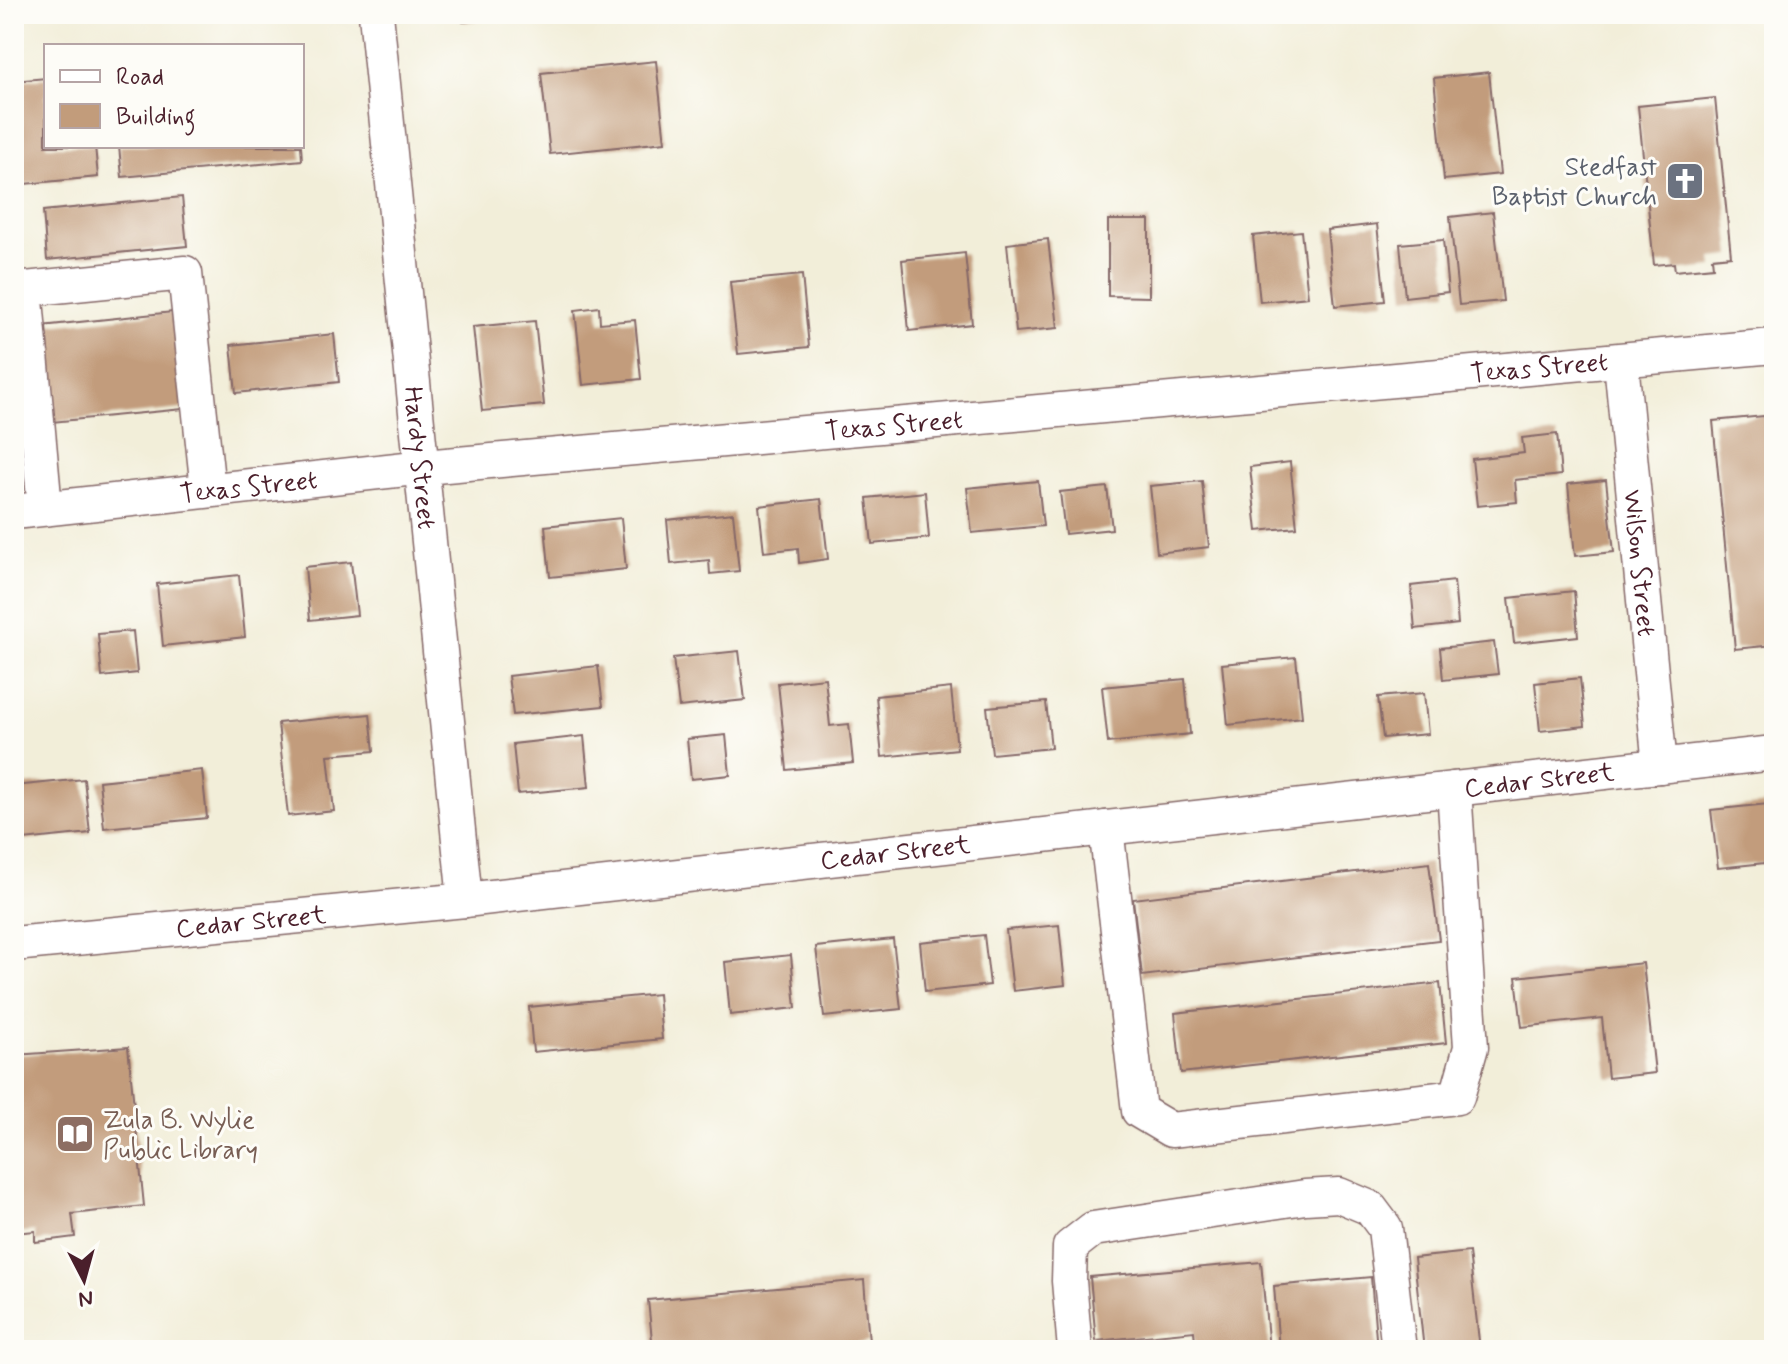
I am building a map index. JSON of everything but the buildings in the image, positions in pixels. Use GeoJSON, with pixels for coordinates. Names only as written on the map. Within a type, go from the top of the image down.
{"type":"FeatureCollection","features":[{"type":"Feature","properties":{"kind":"street","name":"Hardy Street"},"geometry":{"type":"LineString","coordinates":[[376,14],[424,467],[465,900]]}},
{"type":"Feature","properties":{"kind":"street"},"geometry":{"type":"LineString","coordinates":[[30,510],[25,289],[39,287],[185,273],[208,490]]}},
{"type":"Feature","properties":{"kind":"street","name":"Texas Street"},"geometry":{"type":"LineString","coordinates":[[30,510],[424,467],[1774,346]]}},
{"type":"Feature","properties":{"kind":"street","name":"Wilson Street"},"geometry":{"type":"LineString","coordinates":[[1621,362],[1660,766]]}},
{"type":"Feature","properties":{"kind":"street","name":"Cedar Street"},"geometry":{"type":"LineString","coordinates":[[14,944],[465,900],[1774,753]]}},
{"type":"Feature","properties":{"kind":"street"},"geometry":{"type":"LineString","coordinates":[[1106,828],[1139,1111],[1171,1130],[1457,1097],[1471,1047],[1454,789]]}},
{"type":"Feature","properties":{"kind":"street"},"geometry":{"type":"LineString","coordinates":[[1075,1350],[1069,1281],[1070,1247],[1093,1229],[1305,1197],[1339,1195],[1370,1208],[1385,1228],[1399,1350]]}},
{"type":"Feature","properties":{"kind":"place","name":"Stedfast Baptist Church"},"geometry":{"type":"Point","coordinates":[1685,181]}},
{"type":"Feature","properties":{"kind":"place","name":"Zula B. Wylie Public Library"},"geometry":{"type":"Point","coordinates":[75,1134]}}]}
